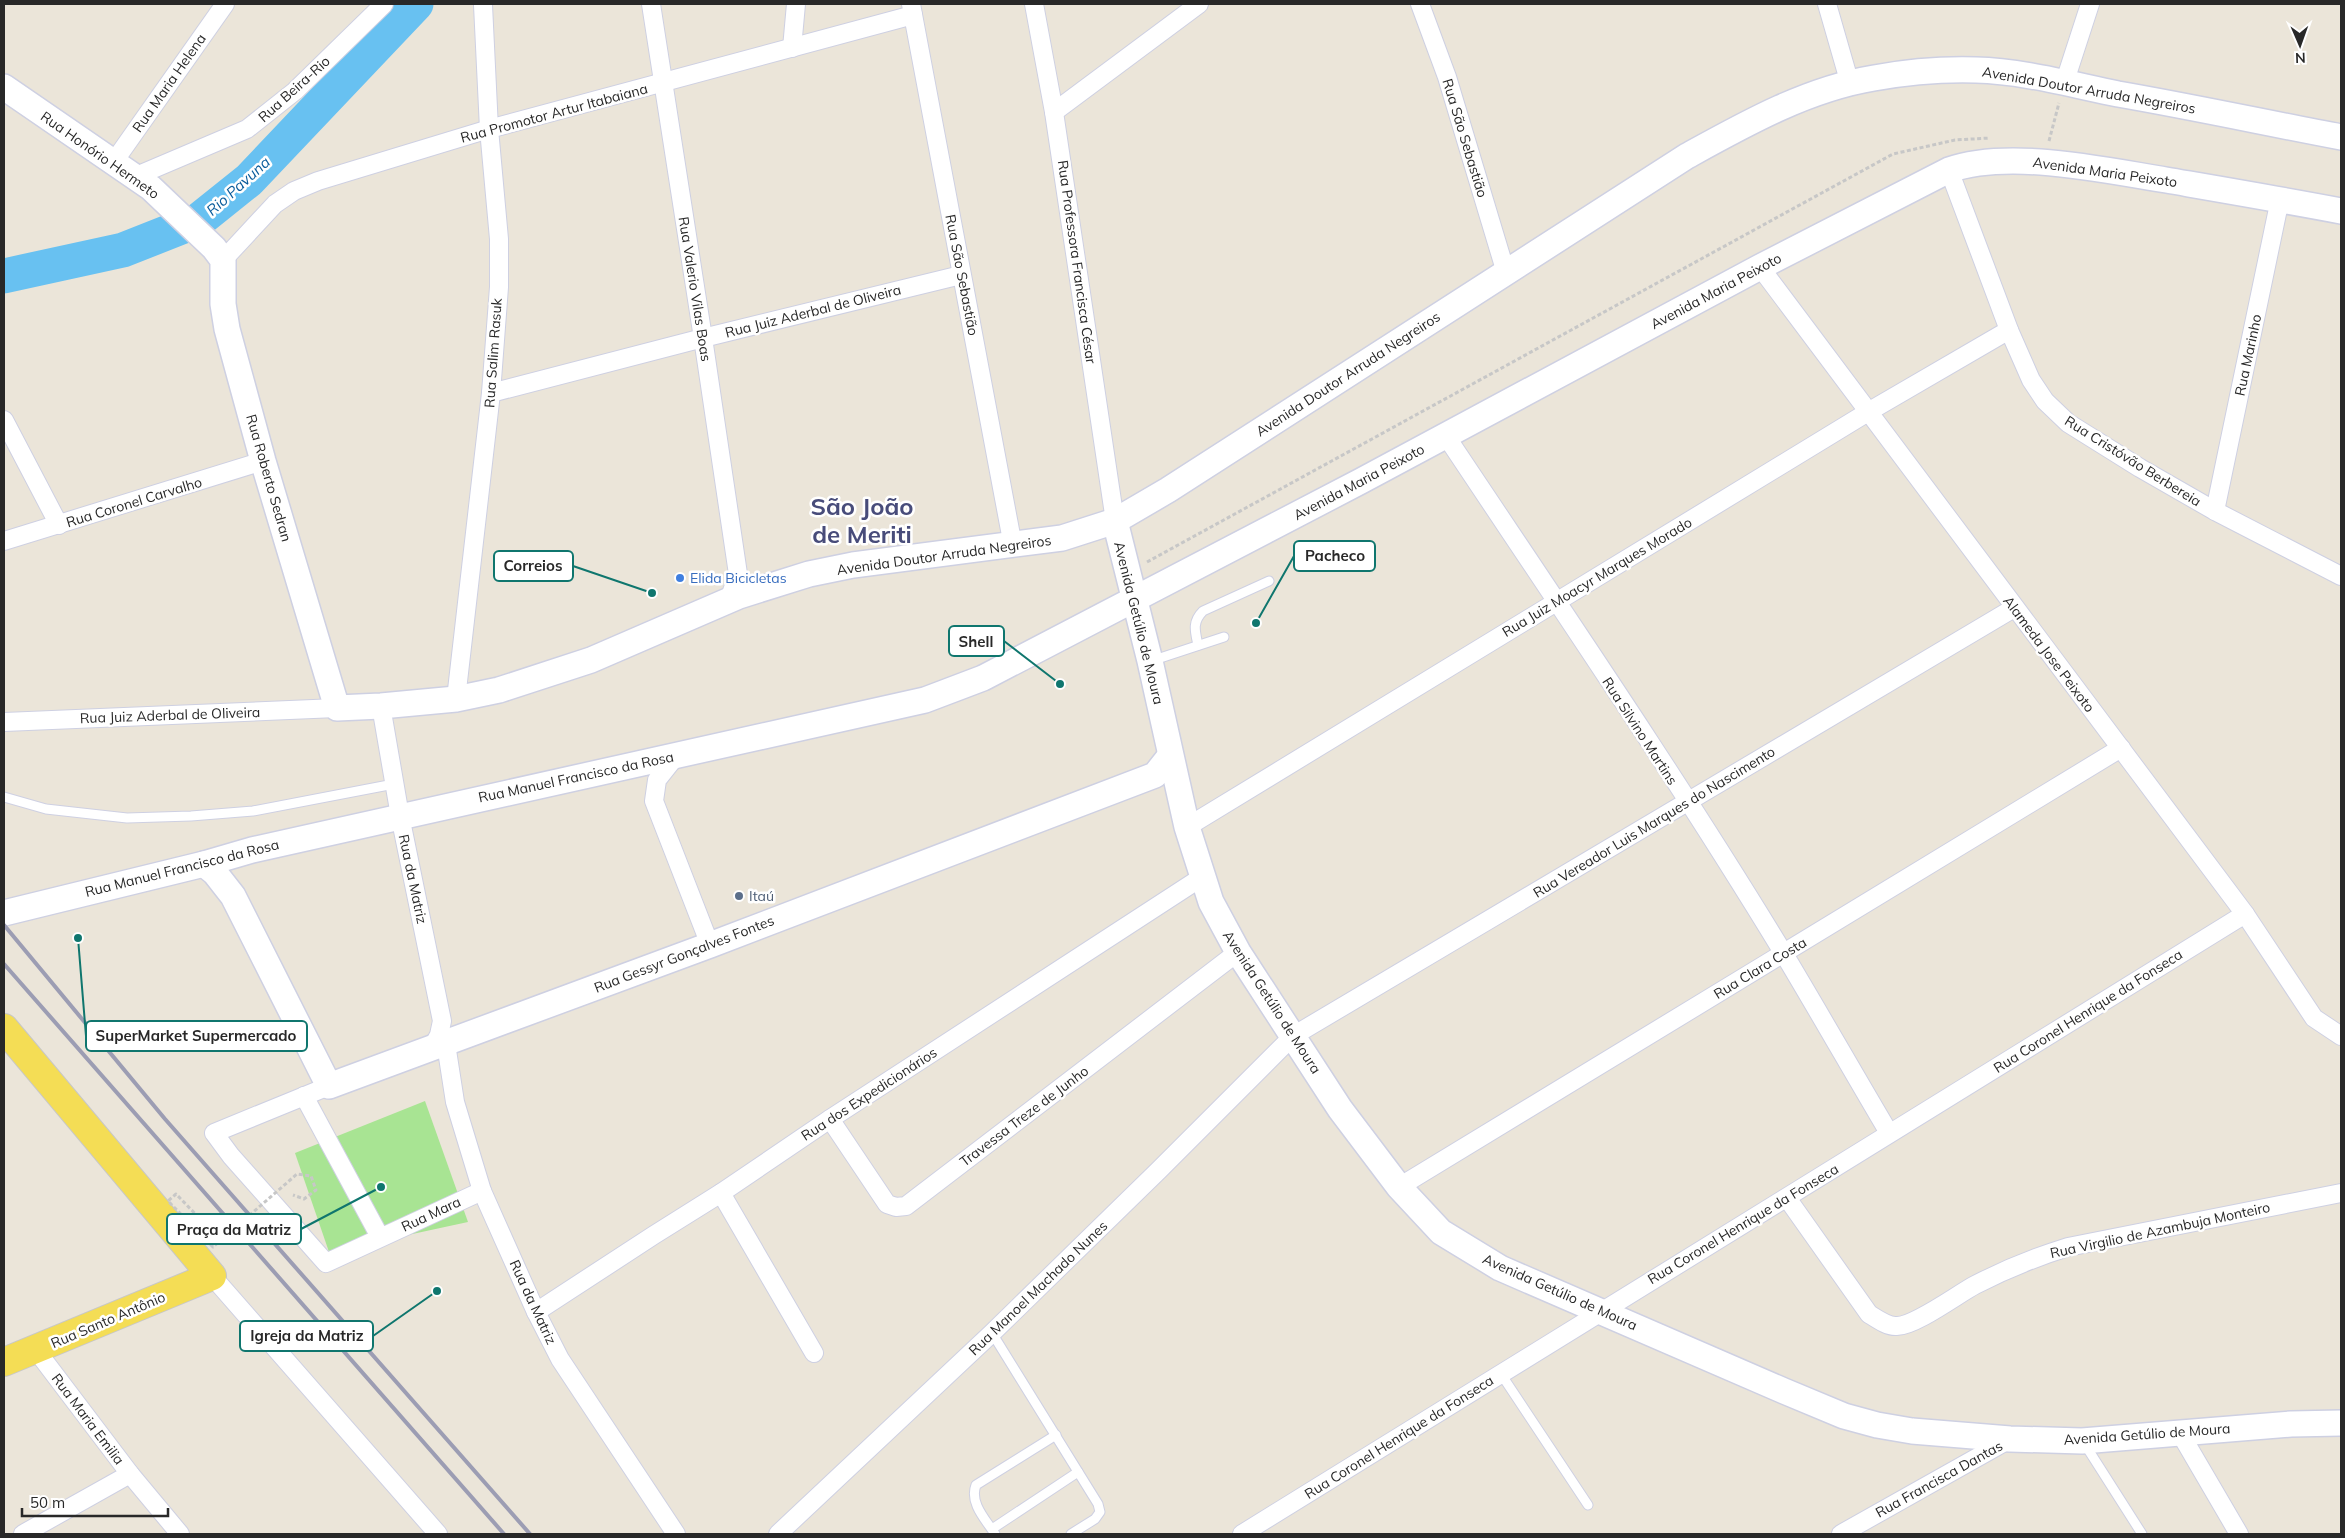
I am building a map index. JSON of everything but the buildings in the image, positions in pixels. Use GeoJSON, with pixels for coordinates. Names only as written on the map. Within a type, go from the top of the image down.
{"type":"FeatureCollection","features":[{"type":"Feature","properties":{"kind":"main road","name":"Avenida Doutor Arruda Negreiros"},"geometry":{"type":"LineString","coordinates":[[337,708],[456,699],[499,690],[591,660],[729,600],[746,583],[809,574],[853,565],[1013,546],[1062,538],[1115,521],[1168,490],[1687,156],[1744,124],[1789,103],[1850,84],[1874,78],[1910,74],[1977,70],[2064,84],[2341,137]]}},
{"type":"Feature","properties":{"kind":"main road","name":"Rua Honório Hermeto"},"geometry":{"type":"LineString","coordinates":[[4,87],[143,182],[218,254]]}},
{"type":"Feature","properties":{"kind":"main road","name":"Avenida Maria Peixoto"},"geometry":{"type":"LineString","coordinates":[[1134,601],[1760,267],[1949,170],[1963,165],[1989,161],[2043,163],[2112,171],[2341,211]]}},
{"type":"Feature","properties":{"kind":"main road","name":"Rua Roberto Sedran"},"geometry":{"type":"LineString","coordinates":[[218,254],[227,329],[263,461],[337,708]]}},
{"type":"Feature","properties":{"kind":"main road","name":"Avenida Getúlio de Moura"},"geometry":{"type":"LineString","coordinates":[[1115,521],[1150,661],[1167,772],[1187,827],[1202,877],[1223,926],[1340,1109],[1399,1187],[1441,1232],[1464,1248],[1500,1268],[1844,1416],[1912,1431],[2010,1439],[2082,1441],[2291,1424],[2341,1422]]}},
{"type":"Feature","properties":{"kind":"main road","name":"Rua Manuel Francisco da Rosa"},"geometry":{"type":"LineString","coordinates":[[4,913],[204,864],[252,850],[925,700],[983,678],[1134,601]]}},
{"type":"Feature","properties":{"kind":"main road","name":"Rua Gessyr Gonçalves Fontes"},"geometry":{"type":"LineString","coordinates":[[329,1086],[438,1047],[1167,772]]}},
{"type":"Feature","properties":{"kind":"main road"},"geometry":{"type":"LineString","coordinates":[[233,896],[240,866],[252,850]]}},
{"type":"Feature","properties":{"kind":"main road"},"geometry":{"type":"LineString","coordinates":[[204,864],[215,873],[233,896],[329,1086]]}},
{"type":"Feature","properties":{"kind":"main road"},"geometry":{"type":"LineString","coordinates":[[4,1028],[212,1276]]}},
{"type":"Feature","properties":{"kind":"main road","name":"Rua Santo Antônio"},"geometry":{"type":"LineString","coordinates":[[4,1362],[212,1276]]}},
{"type":"Feature","properties":{"kind":"street","name":"Rua Maria Helena"},"geometry":{"type":"LineString","coordinates":[[113,163],[225,4]]}},
{"type":"Feature","properties":{"kind":"street","name":"Rua Beira-Rio"},"geometry":{"type":"LineString","coordinates":[[143,182],[247,129],[295,91],[384,4]]}},
{"type":"Feature","properties":{"kind":"street","name":"Rua Valerio Vilas Boas"},"geometry":{"type":"LineString","coordinates":[[651,4],[703,338],[746,583]]}},
{"type":"Feature","properties":{"kind":"street"},"geometry":{"type":"LineString","coordinates":[[792,48],[796,4]]}},
{"type":"Feature","properties":{"kind":"street","name":"Rua Professora Francisca César"},"geometry":{"type":"LineString","coordinates":[[1034,4],[1054,112],[1115,521]]}},
{"type":"Feature","properties":{"kind":"street"},"geometry":{"type":"LineString","coordinates":[[1054,112],[1199,4]]}},
{"type":"Feature","properties":{"kind":"street","name":"Rua São Sebastião"},"geometry":{"type":"LineString","coordinates":[[1420,4],[1447,78],[1506,273]]}},
{"type":"Feature","properties":{"kind":"street"},"geometry":{"type":"LineString","coordinates":[[1827,4],[1850,84]]}},
{"type":"Feature","properties":{"kind":"street"},"geometry":{"type":"LineString","coordinates":[[2064,84],[2090,4]]}},
{"type":"Feature","properties":{"kind":"street","name":"Rua Salim Rasuk"},"geometry":{"type":"LineString","coordinates":[[456,699],[491,393],[498,287],[499,239],[488,129],[483,5]]}},
{"type":"Feature","properties":{"kind":"street","name":"Rua Promotor Artur Itabaiana"},"geometry":{"type":"LineString","coordinates":[[218,254],[275,204],[294,191],[318,181],[488,129],[792,48],[912,10]]}},
{"type":"Feature","properties":{"kind":"street","name":"Rua São Sebastião"},"geometry":{"type":"LineString","coordinates":[[912,10],[1013,546]]}},
{"type":"Feature","properties":{"kind":"street","name":"Rua Cristóvão Berbereia"},"geometry":{"type":"LineString","coordinates":[[1949,170],[2009,330],[2032,380],[2046,401],[2068,423],[2215,510],[2341,576]]}},
{"type":"Feature","properties":{"kind":"street","name":"Rua Marinho"},"geometry":{"type":"LineString","coordinates":[[2215,510],[2280,199]]}},
{"type":"Feature","properties":{"kind":"street","name":"Alameda Jose Peixoto"},"geometry":{"type":"LineString","coordinates":[[1760,267],[2245,914],[2314,1018],[2341,1036]]}},
{"type":"Feature","properties":{"kind":"street","name":"Rua Juiz Aderbal de Oliveira"},"geometry":{"type":"LineString","coordinates":[[491,393],[962,274]]}},
{"type":"Feature","properties":{"kind":"street","name":"Rua Juiz Moacyr Marques Morado"},"geometry":{"type":"LineString","coordinates":[[1187,827],[1868,412],[2009,330]]}},
{"type":"Feature","properties":{"kind":"street"},"geometry":{"type":"LineString","coordinates":[[4,420],[58,525]]}},
{"type":"Feature","properties":{"kind":"street","name":"Rua Silvino Martins"},"geometry":{"type":"LineString","coordinates":[[1446,436],[1556,601],[1783,954],[1889,1133]]}},
{"type":"Feature","properties":{"kind":"street","name":"Rua Coronel Carvalho"},"geometry":{"type":"LineString","coordinates":[[4,541],[263,461]]}},
{"type":"Feature","properties":{"kind":"street","name":"Rua Vereador Luis Marques do Nascimento"},"geometry":{"type":"LineString","coordinates":[[1292,1036],[2014,608]]}},
{"type":"Feature","properties":{"kind":"street","name":"Rua da Matriz"},"geometry":{"type":"LineString","coordinates":[[381,706],[400,816],[442,1021],[438,1047],[482,1190],[536,1312],[560,1359],[676,1534]]}},
{"type":"Feature","properties":{"kind":"street","name":"Rua Juiz Aderbal de Oliveira"},"geometry":{"type":"LineString","coordinates":[[4,722],[337,708]]}},
{"type":"Feature","properties":{"kind":"street","name":"Rua Clara Costa"},"geometry":{"type":"LineString","coordinates":[[1399,1187],[2121,748]]}},
{"type":"Feature","properties":{"kind":"street"},"geometry":{"type":"LineString","coordinates":[[676,756],[658,780],[654,801],[710,945]]}},
{"type":"Feature","properties":{"kind":"street","name":"Rua dos Expedicionários"},"geometry":{"type":"LineString","coordinates":[[536,1312],[654,1234],[721,1193],[830,1119],[1202,877]]}},
{"type":"Feature","properties":{"kind":"street","name":"Rua Coronel Henrique da Fonseca"},"geometry":{"type":"LineString","coordinates":[[1242,1534],[2245,914]]}},
{"type":"Feature","properties":{"kind":"street","name":"Travessa Treze de Junho"},"geometry":{"type":"LineString","coordinates":[[830,1119],[887,1204],[896,1207],[906,1206],[1238,952]]}},
{"type":"Feature","properties":{"kind":"street","name":"Rua Manoel Machado Nunes"},"geometry":{"type":"LineString","coordinates":[[778,1534],[992,1333],[1158,1171],[1292,1036]]}},
{"type":"Feature","properties":{"kind":"street","name":"Rua Gessyr Gonçalves Fontes"},"geometry":{"type":"LineString","coordinates":[[214,1133],[329,1086]]}},
{"type":"Feature","properties":{"kind":"street"},"geometry":{"type":"LineString","coordinates":[[304,1096],[380,1237]]}},
{"type":"Feature","properties":{"kind":"street","name":"Rua Mara"},"geometry":{"type":"LineString","coordinates":[[214,1133],[231,1156],[326,1262],[482,1190]]}},
{"type":"Feature","properties":{"kind":"street"},"geometry":{"type":"LineString","coordinates":[[721,1193],[814,1353]]}},
{"type":"Feature","properties":{"kind":"street","name":"Rua Virgilio de Azambuja Monteiro"},"geometry":{"type":"LineString","coordinates":[[1787,1198],[1869,1314],[1881,1322],[1897,1326],[1913,1321],[1975,1285],[2029,1259],[2068,1247],[2341,1193]]}},
{"type":"Feature","properties":{"kind":"street"},"geometry":{"type":"LineString","coordinates":[[212,1276],[438,1534]]}},
{"type":"Feature","properties":{"kind":"street","name":"Rua Maria Emilia"},"geometry":{"type":"LineString","coordinates":[[36,1350],[130,1474],[180,1534]]}},
{"type":"Feature","properties":{"kind":"street"},"geometry":{"type":"LineString","coordinates":[[2180,1433],[2239,1534]]}},
{"type":"Feature","properties":{"kind":"street","name":"Rua Francisca Dantas"},"geometry":{"type":"LineString","coordinates":[[1841,1534],[2010,1439]]}},
{"type":"Feature","properties":{"kind":"street"},"geometry":{"type":"LineString","coordinates":[[23,1534],[130,1474]]}},
{"type":"Feature","properties":{"kind":"lane"},"geometry":{"type":"LineString","coordinates":[[1198,645],[1194,627],[1197,618],[1203,611],[1268,581]]}},
{"type":"Feature","properties":{"kind":"lane"},"geometry":{"type":"LineString","coordinates":[[1150,661],[1224,637]]}},
{"type":"Feature","properties":{"kind":"lane"},"geometry":{"type":"LineString","coordinates":[[4,797],[46,809],[127,818],[191,816],[253,811],[394,784]]}},
{"type":"Feature","properties":{"kind":"lane"},"geometry":{"type":"LineString","coordinates":[[992,1333],[1098,1504],[1100,1512],[1096,1519],[1071,1534]]}},
{"type":"Feature","properties":{"kind":"lane"},"geometry":{"type":"LineString","coordinates":[[1500,1374],[1588,1505]]}},
{"type":"Feature","properties":{"kind":"lane"},"geometry":{"type":"LineString","coordinates":[[1056,1435],[976,1485],[973,1500],[994,1532],[1078,1472]]}},
{"type":"Feature","properties":{"kind":"lane"},"geometry":{"type":"LineString","coordinates":[[2082,1441],[2142,1534]]}},
{"type":"Feature","properties":{"kind":"path"},"geometry":{"type":"LineString","coordinates":[[2043,163],[2064,84]]}},
{"type":"Feature","properties":{"kind":"path"},"geometry":{"type":"LineString","coordinates":[[208,1227],[176,1194],[168,1201],[213,1247],[297,1174],[311,1176],[316,1190],[304,1199],[293,1195]]}},
{"type":"Feature","properties":{"kind":"green space"},"geometry":{"type":"Polygon","coordinates":[[[425,1101],[468,1222],[329,1252],[295,1153],[425,1101]]]}},
{"type":"Feature","properties":{"kind":"waterway","name":"Rio Pavuna"},"geometry":{"type":"LineString","coordinates":[[4,276],[123,250],[199,220],[249,180],[416,4]]}},
{"type":"Feature","properties":{"kind":"railway"},"geometry":{"type":"LineString","coordinates":[[4,925],[165,1119],[530,1534]]}},
{"type":"Feature","properties":{"kind":"railway"},"geometry":{"type":"LineString","coordinates":[[4,964],[504,1534]]}},
{"type":"Feature","properties":{"kind":"place","name":"Elida Bicicletas"},"geometry":{"type":"Point","coordinates":[680,578]}},
{"type":"Feature","properties":{"kind":"place","name":"Correios"},"geometry":{"type":"Point","coordinates":[652,593]}},
{"type":"Feature","properties":{"kind":"place","name":"Pacheco"},"geometry":{"type":"Point","coordinates":[1256,623]}},
{"type":"Feature","properties":{"kind":"place","name":"Shell"},"geometry":{"type":"Point","coordinates":[1060,684]}},
{"type":"Feature","properties":{"kind":"place","name":"Itaú"},"geometry":{"type":"Point","coordinates":[739,896]}},
{"type":"Feature","properties":{"kind":"place","name":"SuperMarket Supermercado"},"geometry":{"type":"Point","coordinates":[78,938]}},
{"type":"Feature","properties":{"kind":"place","name":"Praça da Matriz"},"geometry":{"type":"Point","coordinates":[381,1187]}},
{"type":"Feature","properties":{"kind":"place","name":"Igreja da Matriz"},"geometry":{"type":"Point","coordinates":[437,1291]}},
{"type":"Feature","properties":{"kind":"district","name":"São João de Meriti"},"geometry":{"type":"Point","coordinates":[862,520]}}]}
